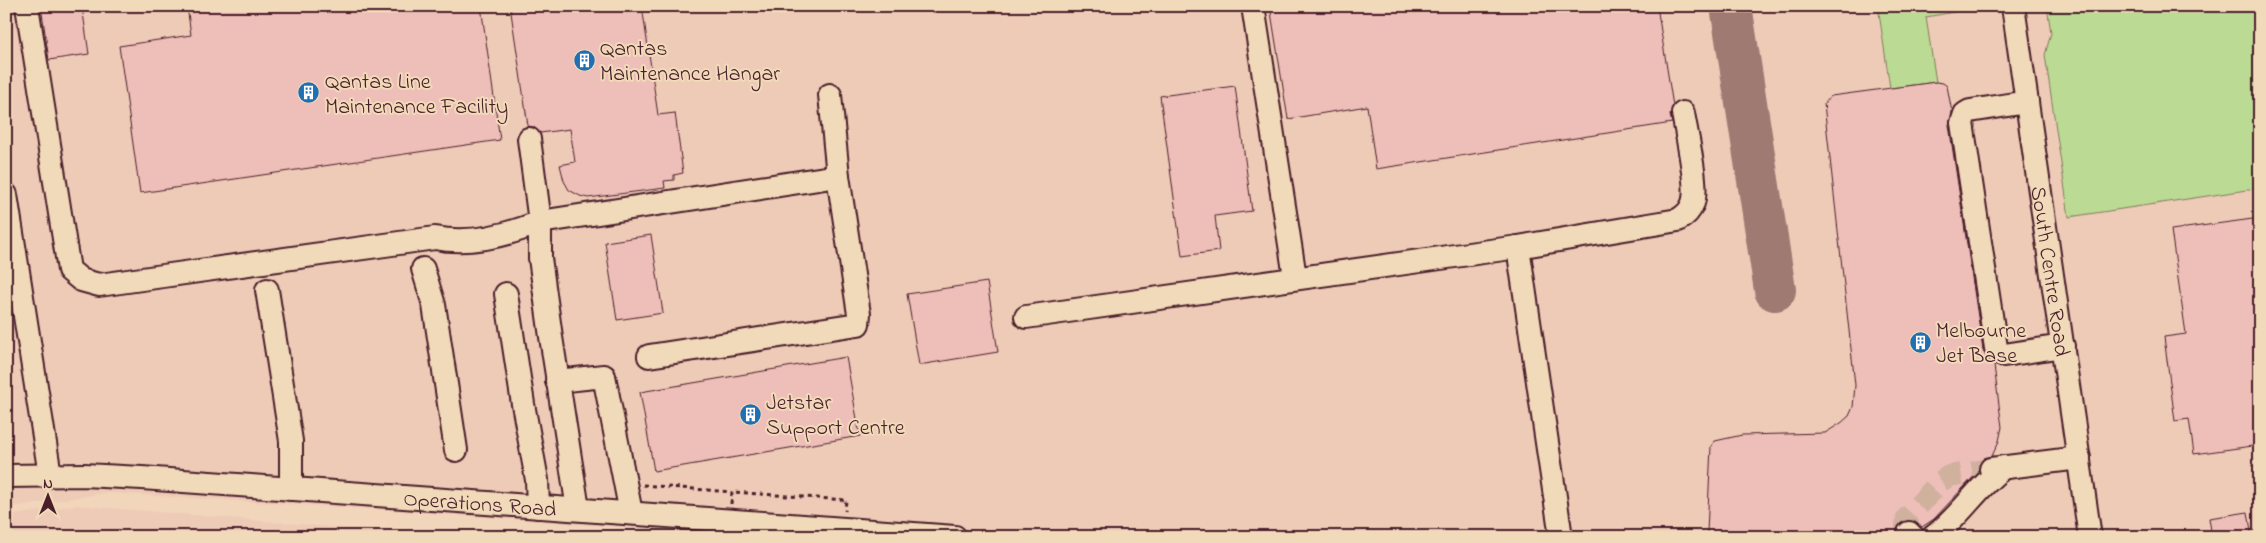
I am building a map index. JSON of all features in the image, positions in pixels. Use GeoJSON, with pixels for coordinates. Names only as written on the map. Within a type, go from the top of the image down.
{"type":"FeatureCollection","features":[{"type":"Feature","properties":{"kind":"street"},"geometry":{"type":"LineString","coordinates":[[27,6],[70,270],[81,280],[99,285],[435,238],[452,241],[514,233],[540,222],[838,176]]}},
{"type":"Feature","properties":{"kind":"street"},"geometry":{"type":"LineString","coordinates":[[1253,6],[1295,278]]}},
{"type":"Feature","properties":{"kind":"street","name":"South Centre Road"},"geometry":{"type":"LineString","coordinates":[[2013,6],[2090,536]]}},
{"type":"Feature","properties":{"kind":"street"},"geometry":{"type":"LineString","coordinates":[[649,356],[858,324],[859,314],[838,176],[830,95]]}},
{"type":"Feature","properties":{"kind":"street"},"geometry":{"type":"LineString","coordinates":[[2027,102],[1970,111],[1965,114],[1962,123],[1996,348],[1999,353],[2004,354],[2063,346]]}},
{"type":"Feature","properties":{"kind":"street"},"geometry":{"type":"LineString","coordinates":[[1026,316],[1518,247],[1678,220],[1688,214],[1694,201],[1694,186],[1683,113]]}},
{"type":"Feature","properties":{"kind":"street"},"geometry":{"type":"LineString","coordinates":[[528,139],[540,222],[540,258],[557,382],[578,510]]}},
{"type":"Feature","properties":{"kind":"street"},"geometry":{"type":"LineString","coordinates":[[6,195],[50,475]]}},
{"type":"Feature","properties":{"kind":"street"},"geometry":{"type":"LineString","coordinates":[[1518,247],[1561,537]]}},
{"type":"Feature","properties":{"kind":"street"},"geometry":{"type":"LineString","coordinates":[[424,269],[434,305],[456,450]]}},
{"type":"Feature","properties":{"kind":"street"},"geometry":{"type":"LineString","coordinates":[[267,290],[291,441],[291,489]]}},
{"type":"Feature","properties":{"kind":"street"},"geometry":{"type":"LineString","coordinates":[[506,294],[537,480],[538,506]]}},
{"type":"Feature","properties":{"kind":"street"},"geometry":{"type":"LineString","coordinates":[[557,382],[604,376],[631,513]]}},
{"type":"Feature","properties":{"kind":"street"},"geometry":{"type":"LineString","coordinates":[[1933,537],[1943,530],[1990,479],[1994,469],[2079,458]]}},
{"type":"Feature","properties":{"kind":"street","name":"Operations Road"},"geometry":{"type":"LineString","coordinates":[[6,476],[50,475],[142,478],[729,520],[843,529],[874,534],[955,537]]}},
{"type":"Feature","properties":{"kind":"path"},"geometry":{"type":"LineString","coordinates":[[625,484],[846,500],[843,529]]}},
{"type":"Feature","properties":{"kind":"path"},"geometry":{"type":"LineString","coordinates":[[729,520],[732,492]]}},
{"type":"Feature","properties":{"kind":"shaded area"},"geometry":{"type":"Polygon","coordinates":[[[6,6],[2260,6],[2260,537],[749,537],[400,511],[106,493],[6,508],[6,6]]]}},
{"type":"Feature","properties":{"kind":"shaded area"},"geometry":{"type":"Polygon","coordinates":[[[76,505],[451,537],[6,537],[6,516],[76,505]]]}},
{"type":"Feature","properties":{"kind":"green space"},"geometry":{"type":"Polygon","coordinates":[[[1878,6],[1977,6],[1977,8],[1926,17],[1936,82],[1890,88],[1878,6]]]}},
{"type":"Feature","properties":{"kind":"green space"},"geometry":{"type":"Polygon","coordinates":[[[2047,6],[2260,6],[2260,188],[2069,217],[2045,55],[2051,33],[2047,6]]]}},
{"type":"Feature","properties":{"kind":"building"},"geometry":{"type":"Polygon","coordinates":[[[41,6],[82,6],[89,54],[49,60],[41,6]]]}},
{"type":"Feature","properties":{"kind":"building","name":"Qantas Line Maintenance Facility"},"geometry":{"type":"Polygon","coordinates":[[[187,6],[481,6],[500,140],[140,193],[119,46],[191,35],[187,6]]]}},
{"type":"Feature","properties":{"kind":"building","name":"Qantas Maintenance Hangar"},"geometry":{"type":"Polygon","coordinates":[[[510,6],[642,6],[658,115],[675,113],[683,173],[674,175],[674,180],[664,181],[665,188],[588,198],[569,190],[564,181],[560,165],[575,162],[570,129],[540,133],[534,127],[528,126],[510,6]]]}},
{"type":"Feature","properties":{"kind":"building"},"geometry":{"type":"Polygon","coordinates":[[[1270,6],[1657,6],[1673,106],[1670,115],[1672,123],[1376,169],[1367,106],[1288,119],[1270,6]]]}},
{"type":"Feature","properties":{"kind":"building","name":"Melbourne Jet Base"},"geometry":{"type":"Polygon","coordinates":[[[1936,82],[1947,86],[1952,112],[1949,125],[1983,350],[1988,360],[1994,365],[2002,427],[1999,441],[1992,456],[1984,458],[1979,463],[1978,472],[1934,519],[1922,527],[1913,521],[1905,521],[1897,529],[1896,537],[1713,537],[1707,532],[1711,446],[1715,441],[1742,435],[1825,433],[1849,416],[1853,407],[1855,385],[1824,104],[1831,96],[1936,82]]]}},
{"type":"Feature","properties":{"kind":"building"},"geometry":{"type":"Polygon","coordinates":[[[1235,86],[1252,211],[1215,216],[1219,251],[1182,256],[1160,96],[1235,86]]]}},
{"type":"Feature","properties":{"kind":"building"},"geometry":{"type":"Polygon","coordinates":[[[2260,218],[2260,445],[2194,454],[2189,419],[2175,421],[2164,337],[2186,334],[2171,230],[2260,218]]]}},
{"type":"Feature","properties":{"kind":"building"},"geometry":{"type":"Polygon","coordinates":[[[651,235],[663,313],[617,320],[605,242],[651,235]]]}},
{"type":"Feature","properties":{"kind":"building"},"geometry":{"type":"Polygon","coordinates":[[[987,282],[998,352],[919,365],[907,294],[987,282]]]}},
{"type":"Feature","properties":{"kind":"building","name":"Jetstar Support Centre"},"geometry":{"type":"Polygon","coordinates":[[[846,357],[860,436],[654,471],[640,392],[846,357]]]}},
{"type":"Feature","properties":{"kind":"building"},"geometry":{"type":"Polygon","coordinates":[[[2248,512],[2252,537],[2212,537],[2209,518],[2248,512]]]}},
{"type":"Feature","properties":{"kind":"taxiway"},"geometry":{"type":"LineString","coordinates":[[1731,6],[1775,290]]}},
{"type":"Feature","properties":{"kind":"tunnel"},"geometry":{"type":"LineString","coordinates":[[1909,533],[1906,526],[1907,518],[1941,481],[1949,476],[1984,470]]}},
{"type":"Feature","properties":{"kind":"place","name":"Qantas Maintenance Hangar"},"geometry":{"type":"Point","coordinates":[584,60]}},
{"type":"Feature","properties":{"kind":"place","name":"Qantas Line Maintenance Facility"},"geometry":{"type":"Point","coordinates":[309,93]}},
{"type":"Feature","properties":{"kind":"place","name":"Melbourne Jet Base"},"geometry":{"type":"Point","coordinates":[1920,342]}},
{"type":"Feature","properties":{"kind":"place","name":"Jetstar Support Centre"},"geometry":{"type":"Point","coordinates":[750,414]}}]}
